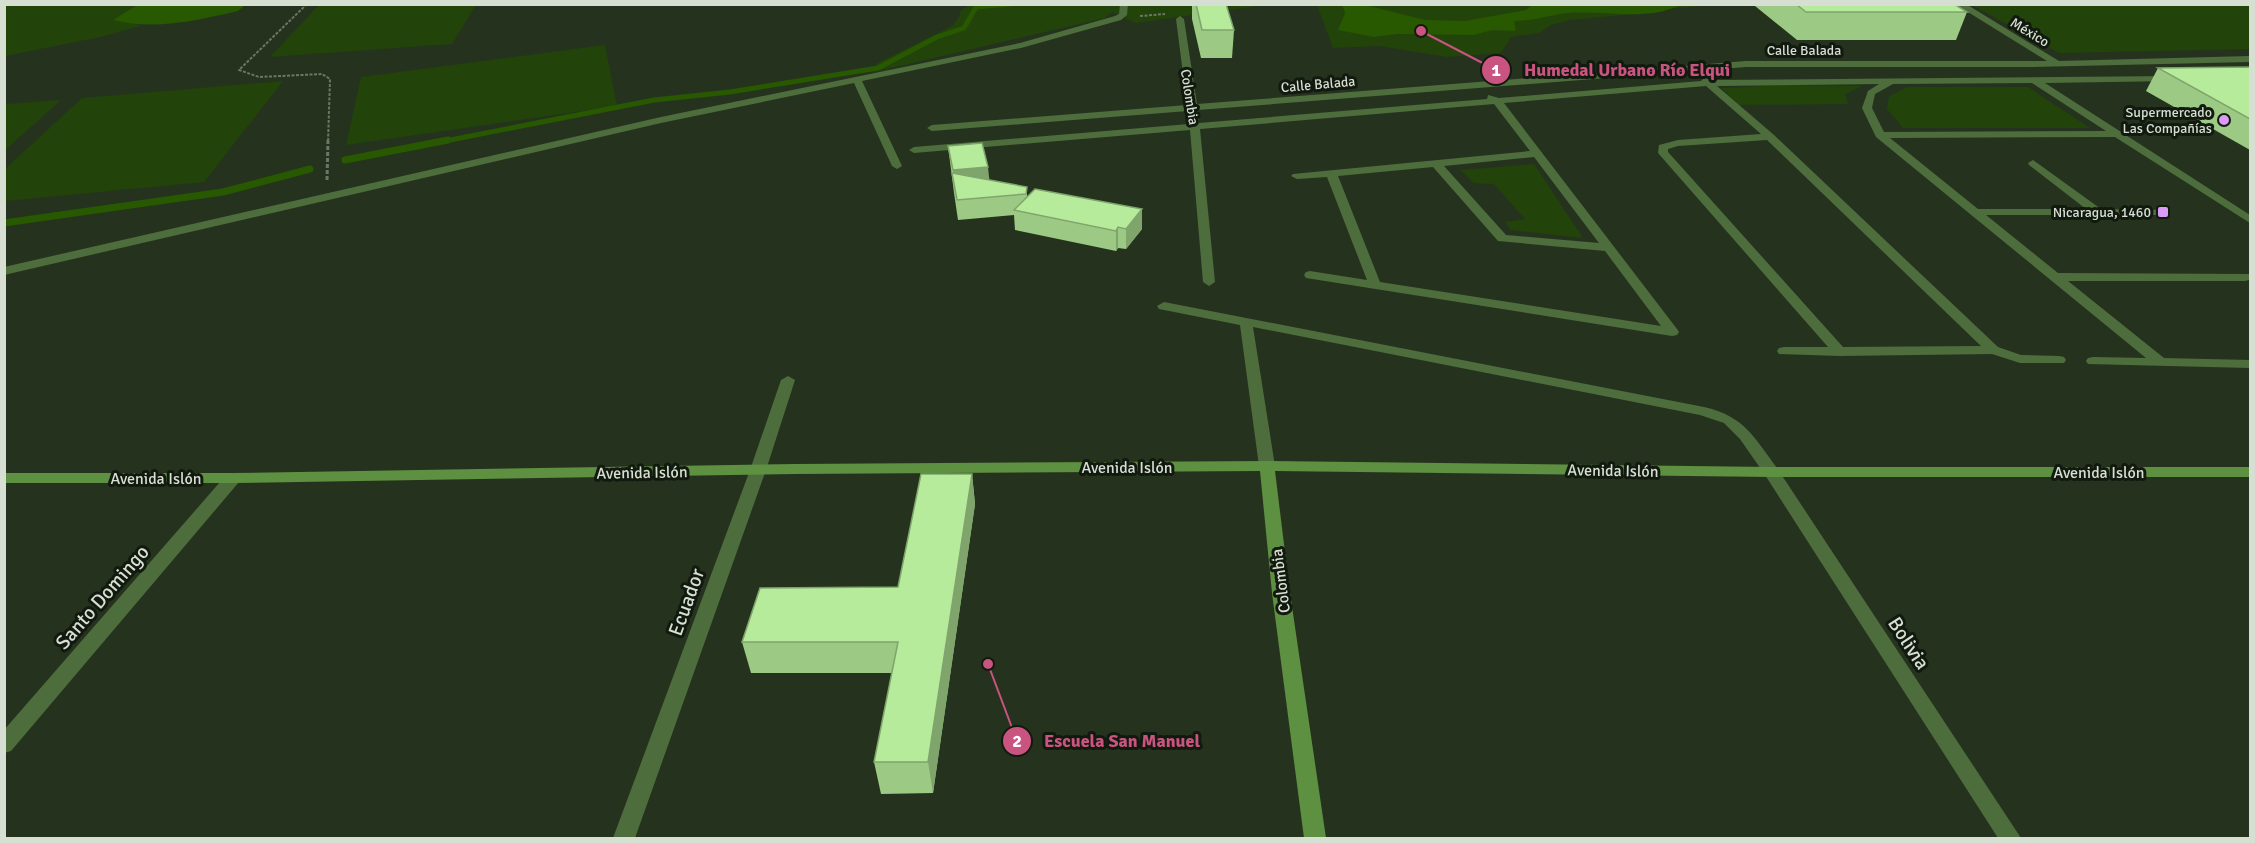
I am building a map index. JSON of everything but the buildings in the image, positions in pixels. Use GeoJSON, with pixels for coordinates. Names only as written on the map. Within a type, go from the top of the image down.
{"type":"FeatureCollection","features":[{"type":"Feature","properties":{"kind":"main road","name":"Avenida Islón"},"geometry":{"type":"LineString","coordinates":[[4,478],[233,478],[758,470],[1267,466],[1771,472],[2250,472]]}},
{"type":"Feature","properties":{"kind":"main road","name":"Colombia"},"geometry":{"type":"LineString","coordinates":[[1267,466],[1281,593],[1315,838]]}},
{"type":"Feature","properties":{"kind":"street"},"geometry":{"type":"LineString","coordinates":[[4,271],[661,120],[1021,45],[1118,18],[1123,15],[1124,4]]}},
{"type":"Feature","properties":{"kind":"street","name":"México"},"geometry":{"type":"LineString","coordinates":[[1959,4],[2057,63]]}},
{"type":"Feature","properties":{"kind":"street","name":"Colombia"},"geometry":{"type":"LineString","coordinates":[[1180,19],[1195,128],[1209,282]]}},
{"type":"Feature","properties":{"kind":"street","name":"Calle Balada"},"geometry":{"type":"LineString","coordinates":[[932,128],[1690,68],[1806,63],[2007,64],[2250,59]]}},
{"type":"Feature","properties":{"kind":"street"},"geometry":{"type":"LineString","coordinates":[[1920,64],[1871,93],[1867,108],[1880,135],[2160,362]]}},
{"type":"Feature","properties":{"kind":"street"},"geometry":{"type":"LineString","coordinates":[[2007,64],[2250,220]]}},
{"type":"Feature","properties":{"kind":"street"},"geometry":{"type":"LineString","coordinates":[[1690,68],[1770,137],[1993,350]]}},
{"type":"Feature","properties":{"kind":"street","name":"Calle Balada"},"geometry":{"type":"LineString","coordinates":[[914,150],[1709,83],[2181,79]]}},
{"type":"Feature","properties":{"kind":"street"},"geometry":{"type":"LineString","coordinates":[[857,80],[897,166]]}},
{"type":"Feature","properties":{"kind":"street"},"geometry":{"type":"LineString","coordinates":[[1310,275],[1672,332],[1497,101],[1475,84]]}},
{"type":"Feature","properties":{"kind":"street"},"geometry":{"type":"LineString","coordinates":[[999,123],[1004,144]]}},
{"type":"Feature","properties":{"kind":"street"},"geometry":{"type":"LineString","coordinates":[[1880,135],[2116,134]]}},
{"type":"Feature","properties":{"kind":"street"},"geometry":{"type":"LineString","coordinates":[[1770,137],[1678,143],[1663,147],[1663,153],[1840,352]]}},
{"type":"Feature","properties":{"kind":"street"},"geometry":{"type":"LineString","coordinates":[[1297,176],[1537,154]]}},
{"type":"Feature","properties":{"kind":"street"},"geometry":{"type":"LineString","coordinates":[[2033,163],[2098,212]]}},
{"type":"Feature","properties":{"kind":"street"},"geometry":{"type":"LineString","coordinates":[[1436,164],[1502,238],[1608,248]]}},
{"type":"Feature","properties":{"kind":"street"},"geometry":{"type":"LineString","coordinates":[[1331,173],[1374,285]]}},
{"type":"Feature","properties":{"kind":"street"},"geometry":{"type":"LineString","coordinates":[[1973,212],[2163,212]]}},
{"type":"Feature","properties":{"kind":"street"},"geometry":{"type":"LineString","coordinates":[[2054,277],[2245,277]]}},
{"type":"Feature","properties":{"kind":"street","name":"Bolivia"},"geometry":{"type":"LineString","coordinates":[[1164,306],[1704,411],[1729,420],[1745,436],[1771,472],[2010,838]]}},
{"type":"Feature","properties":{"kind":"street","name":"Colombia"},"geometry":{"type":"LineString","coordinates":[[1246,323],[1267,466]]}},
{"type":"Feature","properties":{"kind":"street"},"geometry":{"type":"LineString","coordinates":[[1784,351],[1993,350],[2020,358],[2059,360]]}},
{"type":"Feature","properties":{"kind":"street"},"geometry":{"type":"LineString","coordinates":[[2093,361],[2250,364]]}},
{"type":"Feature","properties":{"kind":"street","name":"Ecuador"},"geometry":{"type":"LineString","coordinates":[[624,838],[758,470],[788,380]]}},
{"type":"Feature","properties":{"kind":"street","name":"Santo Domingo"},"geometry":{"type":"LineString","coordinates":[[4,745],[233,478]]}},
{"type":"Feature","properties":{"kind":"path"},"geometry":{"type":"LineString","coordinates":[[307,4],[239,70],[259,77],[322,74],[330,79],[327,198]]}},
{"type":"Feature","properties":{"kind":"shaded area"},"geometry":{"type":"Polygon","coordinates":[[[139,4],[245,5],[238,11],[176,23],[145,25],[113,20],[139,4]]]}},
{"type":"Feature","properties":{"kind":"shaded area"},"geometry":{"type":"Polygon","coordinates":[[[4,5],[200,5],[105,36],[5,56],[4,5]]]}},
{"type":"Feature","properties":{"kind":"shaded area"},"geometry":{"type":"Polygon","coordinates":[[[319,5],[476,5],[452,44],[270,57],[319,5]]]}},
{"type":"Feature","properties":{"kind":"shaded area"},"geometry":{"type":"Polygon","coordinates":[[[967,5],[1265,5],[1136,23],[1112,12],[1105,18],[874,72],[876,64],[952,26],[961,10],[967,5]]]}},
{"type":"Feature","properties":{"kind":"shaded area"},"geometry":{"type":"Polygon","coordinates":[[[1317,5],[1713,5],[1570,20],[1551,25],[1539,33],[1511,37],[1501,53],[1447,57],[1380,46],[1333,48],[1317,5]]]}},
{"type":"Feature","properties":{"kind":"shaded area"},"geometry":{"type":"Polygon","coordinates":[[[1342,5],[1365,5],[1425,20],[1465,21],[1526,10],[1532,5],[1680,5],[1652,13],[1575,13],[1514,21],[1516,31],[1492,30],[1474,35],[1398,34],[1374,37],[1338,30],[1345,13],[1342,5]]]}},
{"type":"Feature","properties":{"kind":"shaded area"},"geometry":{"type":"Polygon","coordinates":[[[1972,5],[2245,5],[2250,7],[2250,49],[2059,53],[1972,5]]]}},
{"type":"Feature","properties":{"kind":"shaded area"},"geometry":{"type":"Polygon","coordinates":[[[605,45],[617,106],[346,145],[361,77],[605,45]]]}},
{"type":"Feature","properties":{"kind":"shaded area"},"geometry":{"type":"Polygon","coordinates":[[[283,81],[204,182],[5,201],[5,169],[82,98],[283,81]]]}},
{"type":"Feature","properties":{"kind":"shaded area"},"geometry":{"type":"Polygon","coordinates":[[[1784,85],[1862,86],[1845,94],[1848,104],[1739,105],[1721,88],[1784,85]]]}},
{"type":"Feature","properties":{"kind":"shaded area"},"geometry":{"type":"Polygon","coordinates":[[[1907,87],[2028,87],[2090,128],[1903,128],[1887,109],[1889,96],[1907,87]]]}},
{"type":"Feature","properties":{"kind":"shaded area"},"geometry":{"type":"Polygon","coordinates":[[[61,100],[5,150],[5,104],[61,100]]]}},
{"type":"Feature","properties":{"kind":"shaded area"},"geometry":{"type":"Polygon","coordinates":[[[1534,164],[1583,238],[1511,230],[1505,222],[1525,219],[1494,184],[1474,183],[1461,170],[1534,164]]]}},
{"type":"Feature","properties":{"kind":"waterway"},"geometry":{"type":"LineString","coordinates":[[440,142],[654,100],[730,92],[878,68],[937,37],[964,28],[976,7],[1011,4]]}},
{"type":"Feature","properties":{"kind":"waterway"},"geometry":{"type":"LineString","coordinates":[[345,160],[448,140]]}},
{"type":"Feature","properties":{"kind":"waterway"},"geometry":{"type":"LineString","coordinates":[[4,223],[223,192],[310,169]]}},
{"type":"Feature","properties":{"kind":"place","name":"Humedal Urbano Río Elqui"},"geometry":{"type":"Point","coordinates":[1421,31]}},
{"type":"Feature","properties":{"kind":"place","name":"Supermercado Las Compañías"},"geometry":{"type":"Point","coordinates":[2224,120]}},
{"type":"Feature","properties":{"kind":"place","name":"Nicaragua, 1460"},"geometry":{"type":"Point","coordinates":[2163,212]}},
{"type":"Feature","properties":{"kind":"place","name":"Escuela San Manuel"},"geometry":{"type":"Point","coordinates":[988,664]}}]}
